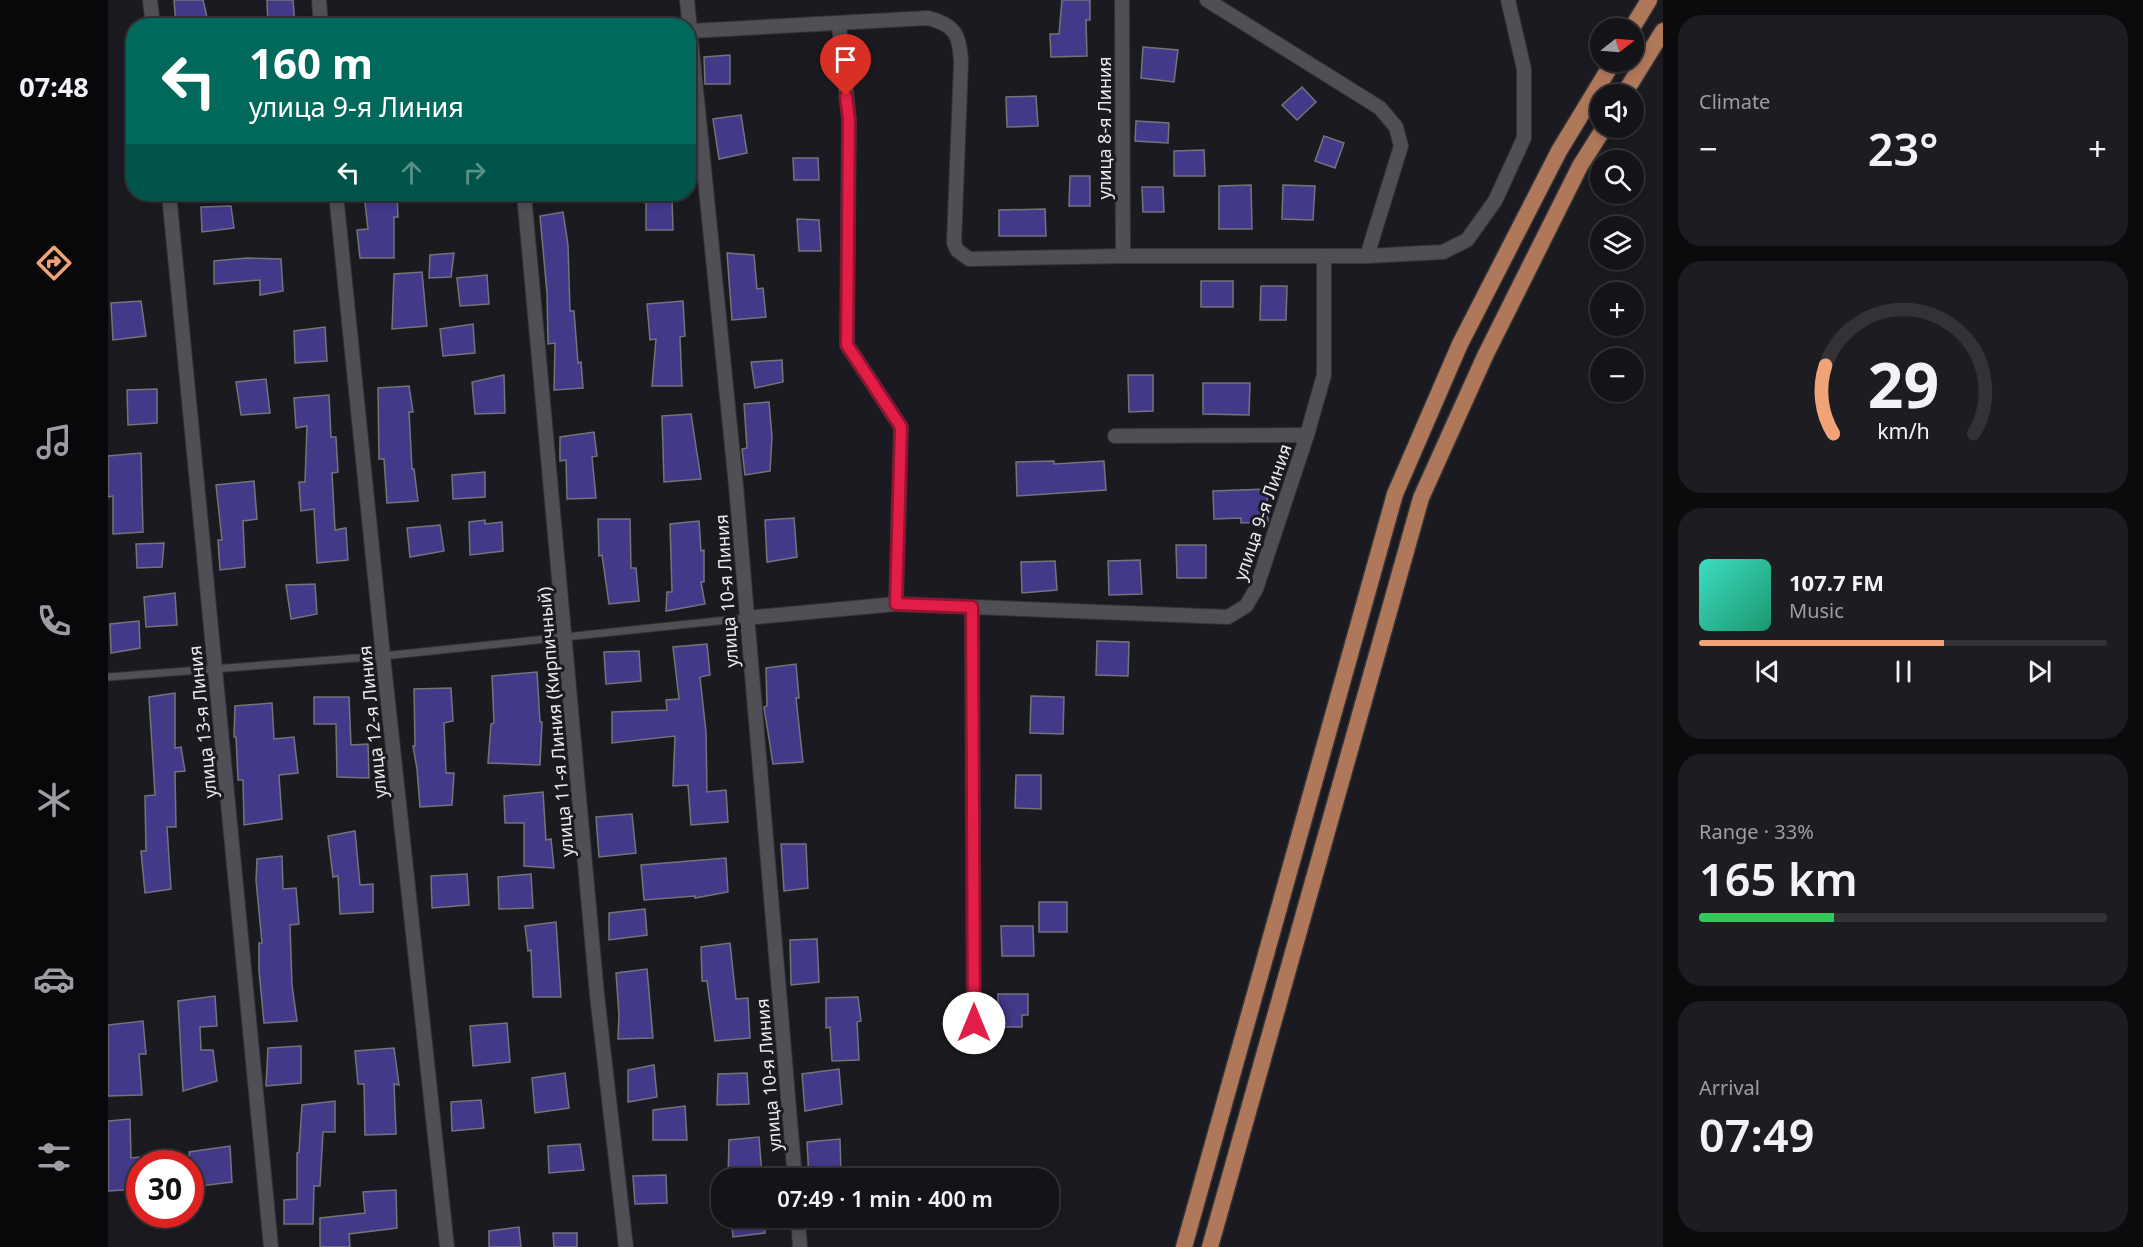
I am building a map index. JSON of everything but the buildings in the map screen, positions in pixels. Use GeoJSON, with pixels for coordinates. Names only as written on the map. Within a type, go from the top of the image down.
{"type":"FeatureCollection","features":[{"type":"Feature","properties":{"kind":"main road"},"geometry":{"type":"LineString","coordinates":[[1638,18],[1649,0]]}},
{"type":"Feature","properties":{"kind":"main road"},"geometry":{"type":"LineString","coordinates":[[1630,84],[1663,31]]}},
{"type":"Feature","properties":{"kind":"main road"},"geometry":{"type":"LineString","coordinates":[[1185,1247],[1395,494],[1460,344],[1559,151],[1607,72]]}},
{"type":"Feature","properties":{"kind":"main road"},"geometry":{"type":"LineString","coordinates":[[1210,1247],[1421,498],[1485,356],[1580,166],[1598,138]]}},
{"type":"Feature","properties":{"kind":"street"},"geometry":{"type":"LineString","coordinates":[[150,0],[152,18]]}},
{"type":"Feature","properties":{"kind":"street"},"geometry":{"type":"LineString","coordinates":[[319,0],[320,18]]}},
{"type":"Feature","properties":{"kind":"street","name":"улица 10-я Линия"},"geometry":{"type":"LineString","coordinates":[[687,0],[689,18]]}},
{"type":"Feature","properties":{"kind":"street","name":"улица 8-я Линия"},"geometry":{"type":"LineString","coordinates":[[1122,0],[1123,256]]}},
{"type":"Feature","properties":{"kind":"street"},"geometry":{"type":"LineString","coordinates":[[1207,0],[1380,108],[1396,127],[1401,146],[1367,256]]}},
{"type":"Feature","properties":{"kind":"street"},"geometry":{"type":"LineString","coordinates":[[696,31],[838,25],[928,18],[942,21],[955,31],[960,44],[961,63],[954,243],[962,256],[977,260],[1123,256],[1324,258],[1443,252],[1467,240],[1495,201],[1524,138],[1524,69],[1508,0]]}},
{"type":"Feature","properties":{"kind":"street"},"geometry":{"type":"LineString","coordinates":[[838,25],[849,120],[847,345],[901,427],[896,604]]}},
{"type":"Feature","properties":{"kind":"street","name":"улица 10-я Линия"},"geometry":{"type":"LineString","coordinates":[[696,123],[736,486],[794,1168]]}},
{"type":"Feature","properties":{"kind":"street","name":"улица 13-я Линия"},"geometry":{"type":"LineString","coordinates":[[170,201],[272,1247]]}},
{"type":"Feature","properties":{"kind":"street","name":"улица 12-я Линия"},"geometry":{"type":"LineString","coordinates":[[337,201],[447,1247]]}},
{"type":"Feature","properties":{"kind":"street","name":"улица 11-я Линия (Кирпичный)"},"geometry":{"type":"LineString","coordinates":[[525,201],[597,994],[626,1247]]}},
{"type":"Feature","properties":{"kind":"street","name":"улица 9-я Линия"},"geometry":{"type":"LineString","coordinates":[[746,618],[896,604],[1228,617],[1246,606],[1256,589],[1307,435],[1324,375],[1324,258]]}},
{"type":"Feature","properties":{"kind":"street"},"geometry":{"type":"LineString","coordinates":[[1115,435],[1307,435]]}},
{"type":"Feature","properties":{"kind":"street"},"geometry":{"type":"LineString","coordinates":[[972,607],[974,1046]]}},
{"type":"Feature","properties":{"kind":"street"},"geometry":{"type":"LineString","coordinates":[[799,1228],[800,1247]]}},
{"type":"Feature","properties":{"kind":"lane"},"geometry":{"type":"LineString","coordinates":[[108,678],[383,656],[746,618]]}},
{"type":"Feature","properties":{"kind":"route"},"geometry":{"type":"LineString","coordinates":[[846,96],[849,120],[847,345],[901,427],[896,604],[972,607],[974,1023]]}}]}
